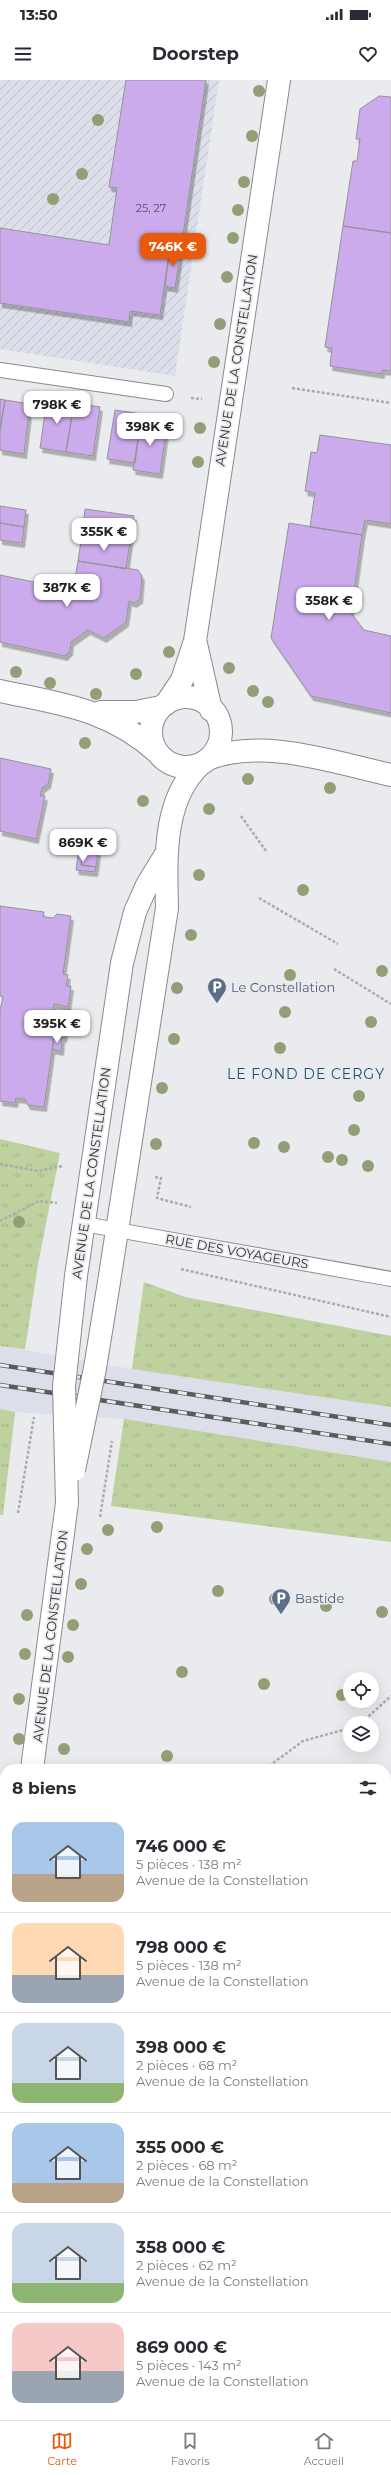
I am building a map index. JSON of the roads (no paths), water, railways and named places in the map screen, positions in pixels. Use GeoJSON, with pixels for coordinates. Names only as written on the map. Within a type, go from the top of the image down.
{"type":"FeatureCollection","features":[{"type":"Feature","properties":{"kind":"street","name":"AVENUE DE LA CONSTELLATION"},"geometry":{"type":"LineString","coordinates":[[173,816],[171,784],[160,755],[152,742],[151,730],[154,718],[182,680],[195,641],[279,80]]}},
{"type":"Feature","properties":{"kind":"street","name":"AVENUE DE LA CONSTELLATION"},"geometry":{"type":"LineString","coordinates":[[33,1764],[66,1512],[95,1368],[167,908],[166,854],[173,816],[184,783],[205,761],[218,744],[220,732],[195,641]]}},
{"type":"Feature","properties":{"kind":"street"},"geometry":{"type":"LineString","coordinates":[[0,691],[86,711],[122,725],[172,764],[185,767],[242,750],[281,752],[391,775]]}},
{"type":"Feature","properties":{"kind":"street"},"geometry":{"type":"LineString","coordinates":[[86,711],[127,713],[164,706],[178,699],[190,698],[202,702],[215,715],[244,738],[281,752]]}},
{"type":"Feature","properties":{"kind":"street","name":"AVENUE DE LA CONSTELLATION"},"geometry":{"type":"LineString","coordinates":[[66,1512],[64,1386],[76,1276],[124,957],[135,912],[147,885],[166,854]]}},
{"type":"Feature","properties":{"kind":"lane"},"geometry":{"type":"LineString","coordinates":[[0,370],[166,394]]}},
{"type":"Feature","properties":{"kind":"lane","name":"RUE DES VOYAGEURS"},"geometry":{"type":"LineString","coordinates":[[84,1224],[391,1279]]}},
{"type":"Feature","properties":{"kind":"railway"},"geometry":{"type":"LineString","coordinates":[[0,1365],[391,1425]]}},
{"type":"Feature","properties":{"kind":"railway"},"geometry":{"type":"LineString","coordinates":[[0,1385],[391,1444]]}},
{"type":"Feature","properties":{"kind":"place","name":"Le Constellation"},"geometry":{"type":"Point","coordinates":[217,1004]}},
{"type":"Feature","properties":{"kind":"place","name":"Bastide"},"geometry":{"type":"Point","coordinates":[281,1615]}},
{"type":"Feature","properties":{"kind":"district","name":"LE FOND DE CERGY"},"geometry":{"type":"Point","coordinates":[306,1074]}}]}
